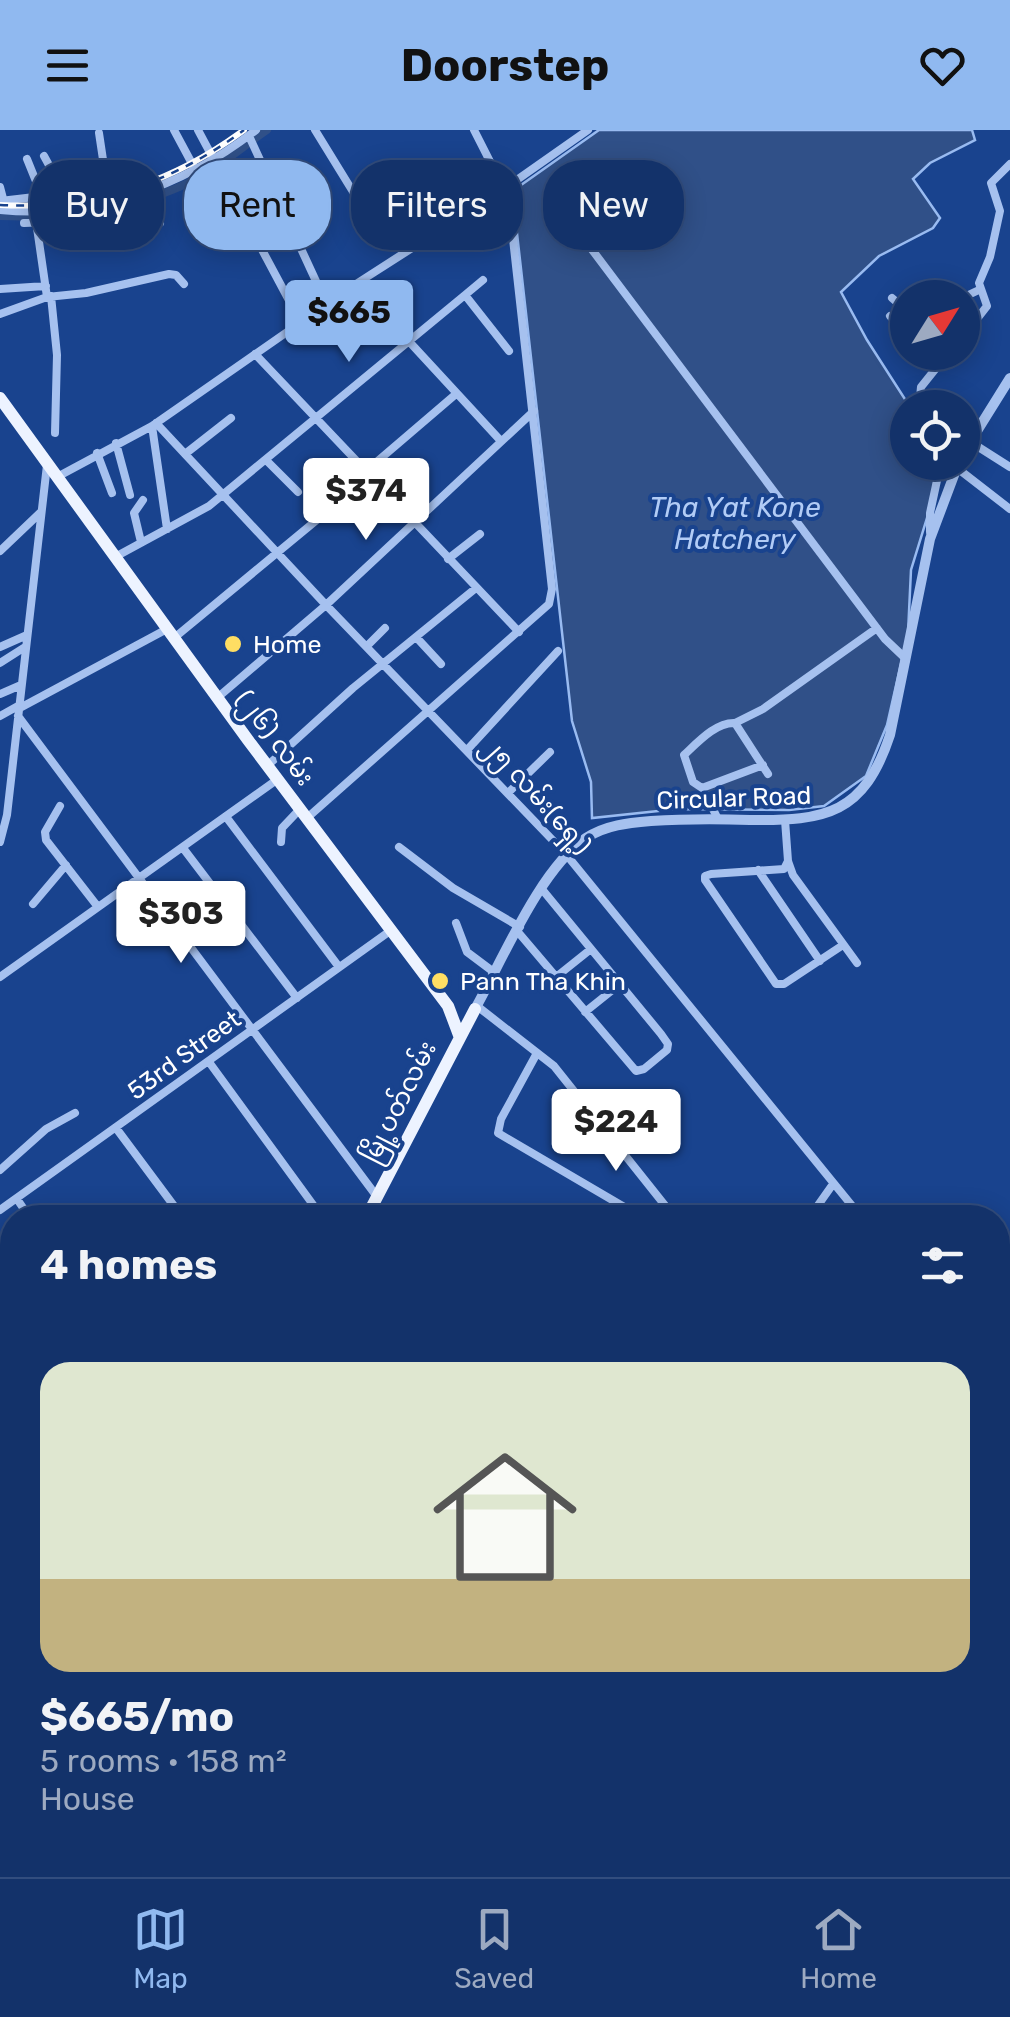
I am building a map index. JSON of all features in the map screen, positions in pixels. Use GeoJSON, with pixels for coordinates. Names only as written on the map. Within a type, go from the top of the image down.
{"type":"FeatureCollection","features":[{"type":"Feature","properties":{"kind":"main road","name":"(၂၆) လမ်း"},"geometry":{"type":"LineString","coordinates":[[0,398],[267,766],[448,1006],[459,1035]]}},
{"type":"Feature","properties":{"kind":"main road"},"geometry":{"type":"LineString","coordinates":[[448,1006],[460,1011],[476,1007]]}},
{"type":"Feature","properties":{"kind":"main road","name":"မြို့ပတ်လမ်း"},"geometry":{"type":"LineString","coordinates":[[371,1205],[476,1007]]}},
{"type":"Feature","properties":{"kind":"street"},"geometry":{"type":"LineString","coordinates":[[174,130],[190,160]]}},
{"type":"Feature","properties":{"kind":"street"},"geometry":{"type":"LineString","coordinates":[[198,130],[213,160]]}},
{"type":"Feature","properties":{"kind":"street"},"geometry":{"type":"LineString","coordinates":[[315,130],[351,188]]}},
{"type":"Feature","properties":{"kind":"street"},"geometry":{"type":"LineString","coordinates":[[474,130],[489,160]]}},
{"type":"Feature","properties":{"kind":"street"},"geometry":{"type":"LineString","coordinates":[[523,176],[588,130]]}},
{"type":"Feature","properties":{"kind":"street"},"geometry":{"type":"LineString","coordinates":[[98,132],[103,160]]}},
{"type":"Feature","properties":{"kind":"street"},"geometry":{"type":"LineString","coordinates":[[214,160],[252,132],[292,235],[327,305]]}},
{"type":"Feature","properties":{"kind":"street"},"geometry":{"type":"LineString","coordinates":[[44,156],[46,160]]}},
{"type":"Feature","properties":{"kind":"street"},"geometry":{"type":"LineString","coordinates":[[28,159],[30,164]]}},
{"type":"Feature","properties":{"kind":"street"},"geometry":{"type":"LineString","coordinates":[[979,280],[992,252],[1000,211],[991,183],[1010,164]]}},
{"type":"Feature","properties":{"kind":"street"},"geometry":{"type":"LineString","coordinates":[[0,186],[2,206]]}},
{"type":"Feature","properties":{"kind":"street"},"geometry":{"type":"LineString","coordinates":[[2,206],[30,199]]}},
{"type":"Feature","properties":{"kind":"street"},"geometry":{"type":"LineString","coordinates":[[2,206],[30,216]]}},
{"type":"Feature","properties":{"kind":"street"},"geometry":{"type":"LineString","coordinates":[[24,223],[30,220]]}},
{"type":"Feature","properties":{"kind":"street"},"geometry":{"type":"LineString","coordinates":[[39,250],[57,355],[56,433]]}},
{"type":"Feature","properties":{"kind":"street"},"geometry":{"type":"LineString","coordinates":[[262,250],[292,304]]}},
{"type":"Feature","properties":{"kind":"street"},"geometry":{"type":"LineString","coordinates":[[57,477],[154,424],[409,250]]}},
{"type":"Feature","properties":{"kind":"street"},"geometry":{"type":"LineString","coordinates":[[281,842],[282,828],[430,712],[548,606],[552,589],[512,250]]}},
{"type":"Feature","properties":{"kind":"street"},"geometry":{"type":"LineString","coordinates":[[592,250],[877,628],[905,658]]}},
{"type":"Feature","properties":{"kind":"street"},"geometry":{"type":"LineString","coordinates":[[0,314],[49,297],[170,274],[184,284]]}},
{"type":"Feature","properties":{"kind":"street"},"geometry":{"type":"LineString","coordinates":[[115,557],[196,516],[483,280]]}},
{"type":"Feature","properties":{"kind":"street"},"geometry":{"type":"LineString","coordinates":[[356,284],[500,440]]}},
{"type":"Feature","properties":{"kind":"street"},"geometry":{"type":"LineString","coordinates":[[0,288],[46,286]]}},
{"type":"Feature","properties":{"kind":"street"},"geometry":{"type":"LineString","coordinates":[[980,289],[987,302],[980,319]]}},
{"type":"Feature","properties":{"kind":"street"},"geometry":{"type":"LineString","coordinates":[[465,294],[509,351]]}},
{"type":"Feature","properties":{"kind":"street"},"geometry":{"type":"LineString","coordinates":[[254,354],[519,632]]}},
{"type":"Feature","properties":{"kind":"street"},"geometry":{"type":"LineString","coordinates":[[921,390],[933,370]]}},
{"type":"Feature","properties":{"kind":"street"},"geometry":{"type":"LineString","coordinates":[[980,426],[1009,383]]}},
{"type":"Feature","properties":{"kind":"street"},"geometry":{"type":"LineString","coordinates":[[0,716],[171,634],[276,552],[456,394]]}},
{"type":"Feature","properties":{"kind":"street"},"geometry":{"type":"LineString","coordinates":[[218,698],[326,605],[534,411]]}},
{"type":"Feature","properties":{"kind":"street"},"geometry":{"type":"LineString","coordinates":[[184,454],[231,418]]}},
{"type":"Feature","properties":{"kind":"street"},"geometry":{"type":"LineString","coordinates":[[154,424],[167,529]]}},
{"type":"Feature","properties":{"kind":"street","name":"၂၅ လမ်း(ရှေ့)"},"geometry":{"type":"LineString","coordinates":[[154,424],[565,852],[851,1205]]}},
{"type":"Feature","properties":{"kind":"street"},"geometry":{"type":"LineString","coordinates":[[116,443],[130,495]]}},
{"type":"Feature","properties":{"kind":"street"},"geometry":{"type":"LineString","coordinates":[[980,449],[1010,467]]}},
{"type":"Feature","properties":{"kind":"street"},"geometry":{"type":"LineString","coordinates":[[97,453],[112,493]]}},
{"type":"Feature","properties":{"kind":"street"},"geometry":{"type":"LineString","coordinates":[[266,460],[298,492]]}},
{"type":"Feature","properties":{"kind":"street"},"geometry":{"type":"LineString","coordinates":[[0,842],[10,791],[47,465]]}},
{"type":"Feature","properties":{"kind":"street"},"geometry":{"type":"LineString","coordinates":[[930,540],[930,513],[937,480]]}},
{"type":"Feature","properties":{"kind":"street","name":"Circular Road"},"geometry":{"type":"LineString","coordinates":[[476,1007],[541,888],[565,852],[590,835],[619,824],[816,817],[835,811],[870,782],[890,735],[930,540],[952,480]]}},
{"type":"Feature","properties":{"kind":"street"},"geometry":{"type":"LineString","coordinates":[[976,480],[1010,509]]}},
{"type":"Feature","properties":{"kind":"street"},"geometry":{"type":"LineString","coordinates":[[141,542],[134,512],[143,500]]}},
{"type":"Feature","properties":{"kind":"street"},"geometry":{"type":"LineString","coordinates":[[0,551],[41,512]]}},
{"type":"Feature","properties":{"kind":"street"},"geometry":{"type":"LineString","coordinates":[[448,558],[480,534]]}},
{"type":"Feature","properties":{"kind":"street"},"geometry":{"type":"LineString","coordinates":[[267,766],[476,588]]}},
{"type":"Feature","properties":{"kind":"street"},"geometry":{"type":"LineString","coordinates":[[367,646],[384,628]]}},
{"type":"Feature","properties":{"kind":"street"},"geometry":{"type":"LineString","coordinates":[[718,819],[702,788],[692,782],[684,755],[728,722],[736,723],[763,709],[877,628]]}},
{"type":"Feature","properties":{"kind":"street"},"geometry":{"type":"LineString","coordinates":[[0,647],[27,634]]}},
{"type":"Feature","properties":{"kind":"street"},"geometry":{"type":"LineString","coordinates":[[416,637],[441,664]]}},
{"type":"Feature","properties":{"kind":"street"},"geometry":{"type":"LineString","coordinates":[[0,663],[26,648]]}},
{"type":"Feature","properties":{"kind":"street"},"geometry":{"type":"LineString","coordinates":[[468,749],[558,651]]}},
{"type":"Feature","properties":{"kind":"street"},"geometry":{"type":"LineString","coordinates":[[0,694],[21,685]]}},
{"type":"Feature","properties":{"kind":"street"},"geometry":{"type":"LineString","coordinates":[[18,710],[139,880],[376,1194]]}},
{"type":"Feature","properties":{"kind":"street"},"geometry":{"type":"LineString","coordinates":[[702,788],[765,769],[736,723]]}},
{"type":"Feature","properties":{"kind":"street"},"geometry":{"type":"LineString","coordinates":[[509,792],[550,752]]}},
{"type":"Feature","properties":{"kind":"street"},"geometry":{"type":"LineString","coordinates":[[0,977],[278,780]]}},
{"type":"Feature","properties":{"kind":"street"},"geometry":{"type":"LineString","coordinates":[[0,798],[10,791]]}},
{"type":"Feature","properties":{"kind":"street"},"geometry":{"type":"LineString","coordinates":[[60,806],[44,836],[98,907]]}},
{"type":"Feature","properties":{"kind":"street"},"geometry":{"type":"LineString","coordinates":[[228,818],[339,967]]}},
{"type":"Feature","properties":{"kind":"street"},"geometry":{"type":"LineString","coordinates":[[785,820],[793,876],[857,963]]}},
{"type":"Feature","properties":{"kind":"street"},"geometry":{"type":"LineString","coordinates":[[399,847],[453,888],[519,930],[636,1071],[644,1070],[662,1056],[668,1044],[541,888]]}},
{"type":"Feature","properties":{"kind":"street"},"geometry":{"type":"LineString","coordinates":[[183,848],[297,998]]}},
{"type":"Feature","properties":{"kind":"street"},"geometry":{"type":"LineString","coordinates":[[788,862],[784,869],[711,874],[704,880],[776,984],[784,984],[843,944]]}},
{"type":"Feature","properties":{"kind":"street"},"geometry":{"type":"LineString","coordinates":[[33,904],[66,865]]}},
{"type":"Feature","properties":{"kind":"street"},"geometry":{"type":"LineString","coordinates":[[758,870],[820,961]]}},
{"type":"Feature","properties":{"kind":"street"},"geometry":{"type":"LineString","coordinates":[[456,923],[467,952],[495,973]]}},
{"type":"Feature","properties":{"kind":"street","name":"53rd Street"},"geometry":{"type":"LineString","coordinates":[[7,1205],[390,931]]}},
{"type":"Feature","properties":{"kind":"street"},"geometry":{"type":"LineString","coordinates":[[556,977],[591,949]]}},
{"type":"Feature","properties":{"kind":"street"},"geometry":{"type":"LineString","coordinates":[[585,1012],[620,984]]}},
{"type":"Feature","properties":{"kind":"street"},"geometry":{"type":"LineString","coordinates":[[476,1007],[564,1077],[664,1204]]}},
{"type":"Feature","properties":{"kind":"street"},"geometry":{"type":"LineString","coordinates":[[536,1052],[501,1119],[498,1133],[620,1205]]}},
{"type":"Feature","properties":{"kind":"street"},"geometry":{"type":"LineString","coordinates":[[209,1062],[313,1205]]}},
{"type":"Feature","properties":{"kind":"street"},"geometry":{"type":"LineString","coordinates":[[0,1170],[46,1129],[74,1113]]}},
{"type":"Feature","properties":{"kind":"street"},"geometry":{"type":"LineString","coordinates":[[116,1128],[173,1205]]}},
{"type":"Feature","properties":{"kind":"street"},"geometry":{"type":"LineString","coordinates":[[818,1205],[833,1184]]}},
{"type":"Feature","properties":{"kind":"street"},"geometry":{"type":"LineString","coordinates":[[17,1198],[22,1205]]}},
{"type":"Feature","properties":{"kind":"water","name":"Tha Yat Kone Hatchery"},"geometry":{"type":"Polygon","coordinates":[[[599,130],[972,130],[975,140],[930,163],[913,179],[940,218],[933,228],[879,256],[841,292],[899,390],[890,390],[890,480],[935,480],[911,570],[908,633],[887,725],[866,776],[824,806],[789,810],[677,809],[592,818],[591,782],[572,721],[519,250],[523,250],[523,184],[543,170],[543,250],[684,250],[684,160],[556,160],[599,130]]]}},
{"type":"Feature","properties":{"kind":"waterway"},"geometry":{"type":"LineString","coordinates":[[0,216],[81,213],[161,194],[210,171],[267,130]]}},
{"type":"Feature","properties":{"kind":"railway"},"geometry":{"type":"LineString","coordinates":[[0,205],[66,203],[129,190],[188,165],[244,130]]}},
{"type":"Feature","properties":{"kind":"place","name":"Home"},"geometry":{"type":"Point","coordinates":[233,644]}},
{"type":"Feature","properties":{"kind":"place","name":"Pann Tha Khin"},"geometry":{"type":"Point","coordinates":[440,981]}}]}
